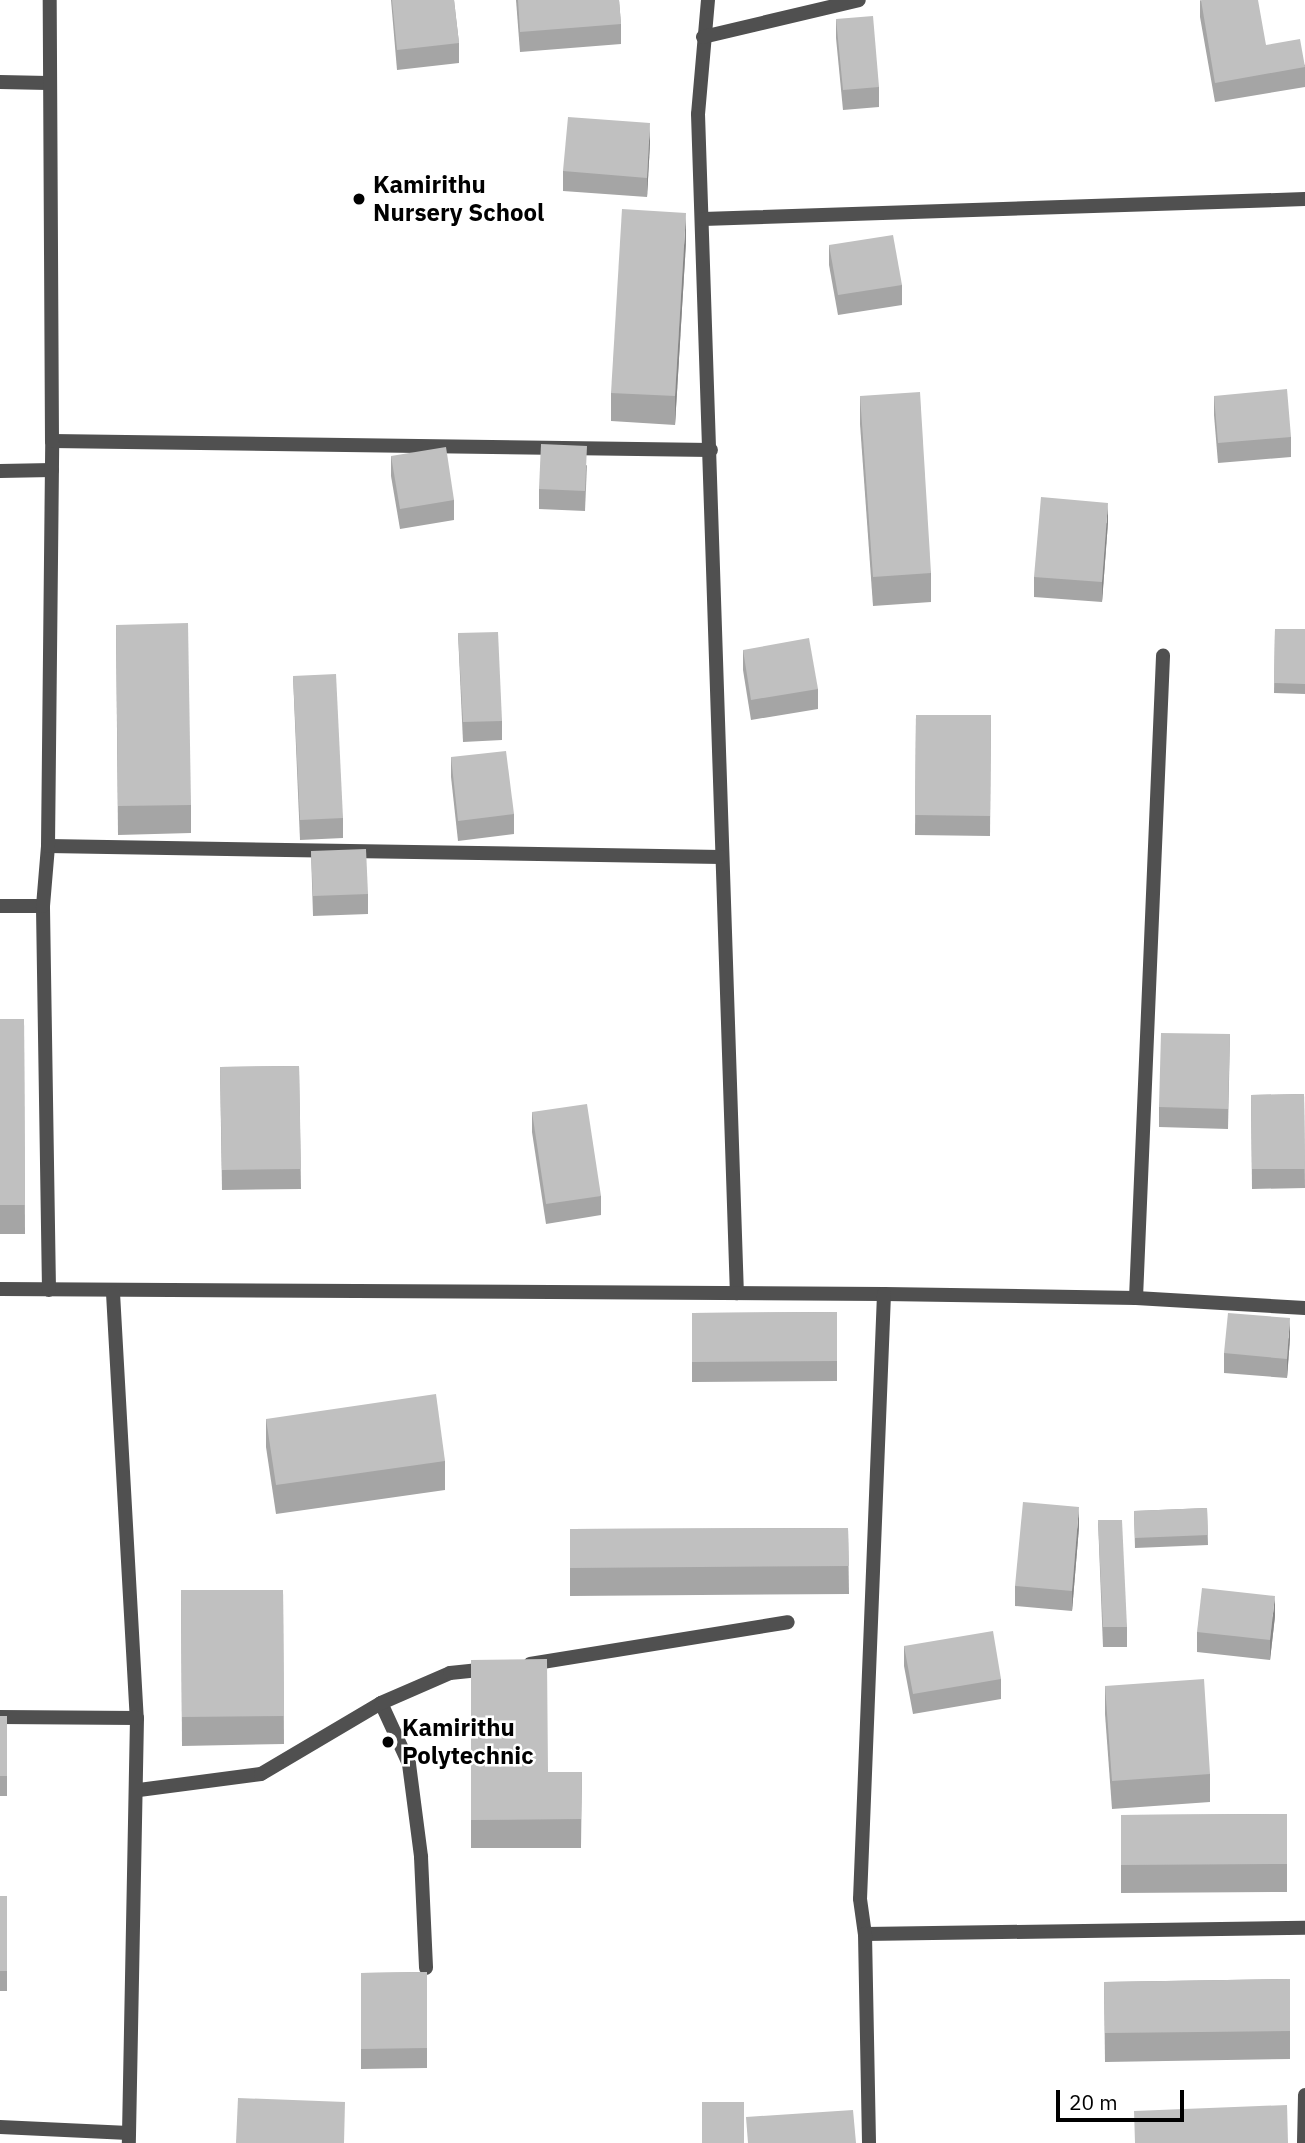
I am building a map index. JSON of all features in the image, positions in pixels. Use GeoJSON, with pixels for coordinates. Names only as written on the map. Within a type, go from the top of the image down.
{"type":"FeatureCollection","features":[{"type":"Feature","properties":{"kind":"street"},"geometry":{"type":"LineString","coordinates":[[49,1290],[43,906],[48,846],[52,470],[48,83],[50,0]]}},
{"type":"Feature","properties":{"kind":"street"},"geometry":{"type":"LineString","coordinates":[[708,0],[698,114],[737,1293]]}},
{"type":"Feature","properties":{"kind":"street"},"geometry":{"type":"LineString","coordinates":[[703,37],[859,0]]}},
{"type":"Feature","properties":{"kind":"street"},"geometry":{"type":"LineString","coordinates":[[0,82],[48,83]]}},
{"type":"Feature","properties":{"kind":"street"},"geometry":{"type":"LineString","coordinates":[[703,219],[1305,199]]}},
{"type":"Feature","properties":{"kind":"street"},"geometry":{"type":"LineString","coordinates":[[52,441],[711,450]]}},
{"type":"Feature","properties":{"kind":"street"},"geometry":{"type":"LineString","coordinates":[[0,471],[52,470]]}},
{"type":"Feature","properties":{"kind":"street"},"geometry":{"type":"LineString","coordinates":[[1136,1298],[1163,656]]}},
{"type":"Feature","properties":{"kind":"street"},"geometry":{"type":"LineString","coordinates":[[48,846],[721,856]]}},
{"type":"Feature","properties":{"kind":"street"},"geometry":{"type":"LineString","coordinates":[[0,906],[43,906]]}},
{"type":"Feature","properties":{"kind":"street"},"geometry":{"type":"LineString","coordinates":[[0,1289],[113,1293],[884,1294],[1136,1298],[1305,1307]]}},
{"type":"Feature","properties":{"kind":"street"},"geometry":{"type":"LineString","coordinates":[[0,2127],[129,2138],[139,1790],[113,1293]]}},
{"type":"Feature","properties":{"kind":"street"},"geometry":{"type":"LineString","coordinates":[[869,2143],[865,1934],[860,1899],[884,1294]]}},
{"type":"Feature","properties":{"kind":"street"},"geometry":{"type":"LineString","coordinates":[[139,1790],[261,1774],[381,1703],[450,1673],[788,1622]]}},
{"type":"Feature","properties":{"kind":"street"},"geometry":{"type":"LineString","coordinates":[[381,1703],[409,1764],[421,1857],[426,1968]]}},
{"type":"Feature","properties":{"kind":"street"},"geometry":{"type":"LineString","coordinates":[[0,1717],[137,1718]]}},
{"type":"Feature","properties":{"kind":"street"},"geometry":{"type":"LineString","coordinates":[[865,1934],[1305,1928]]}},
{"type":"Feature","properties":{"kind":"street"},"geometry":{"type":"LineString","coordinates":[[1304,2135],[1305,2095]]}},
{"type":"Feature","properties":{"kind":"building"},"geometry":{"type":"Polygon","coordinates":[[[392,0],[454,0],[459,43],[397,50],[392,0]]]}},
{"type":"Feature","properties":{"kind":"building"},"geometry":{"type":"Polygon","coordinates":[[[518,0],[619,0],[621,24],[520,32],[518,0]]]}},
{"type":"Feature","properties":{"kind":"building"},"geometry":{"type":"Polygon","coordinates":[[[1201,0],[1258,0],[1266,45],[1300,39],[1305,67],[1215,83],[1201,0]]]}},
{"type":"Feature","properties":{"kind":"building"},"geometry":{"type":"Polygon","coordinates":[[[873,16],[879,87],[843,90],[836,19],[873,16]]]}},
{"type":"Feature","properties":{"kind":"building"},"geometry":{"type":"Polygon","coordinates":[[[568,117],[650,123],[647,178],[563,171],[568,117]]]}},
{"type":"Feature","properties":{"kind":"building"},"geometry":{"type":"Polygon","coordinates":[[[622,209],[686,213],[675,396],[611,393],[622,209]]]}},
{"type":"Feature","properties":{"kind":"building"},"geometry":{"type":"Polygon","coordinates":[[[893,235],[902,285],[838,295],[829,245],[893,235]]]}},
{"type":"Feature","properties":{"kind":"building"},"geometry":{"type":"Polygon","coordinates":[[[1287,389],[1291,437],[1218,443],[1214,396],[1287,389]]]}},
{"type":"Feature","properties":{"kind":"building"},"geometry":{"type":"Polygon","coordinates":[[[920,392],[931,573],[873,577],[860,396],[920,392]]]}},
{"type":"Feature","properties":{"kind":"building"},"geometry":{"type":"Polygon","coordinates":[[[541,444],[587,446],[585,491],[539,489],[541,444]]]}},
{"type":"Feature","properties":{"kind":"building"},"geometry":{"type":"Polygon","coordinates":[[[446,447],[454,500],[400,509],[391,456],[446,447]]]}},
{"type":"Feature","properties":{"kind":"building"},"geometry":{"type":"Polygon","coordinates":[[[1041,497],[1108,503],[1102,582],[1034,577],[1041,497]]]}},
{"type":"Feature","properties":{"kind":"building"},"geometry":{"type":"Polygon","coordinates":[[[188,623],[191,805],[118,806],[116,625],[188,623]]]}},
{"type":"Feature","properties":{"kind":"building"},"geometry":{"type":"Polygon","coordinates":[[[1275,629],[1305,629],[1305,684],[1274,683],[1275,629]]]}},
{"type":"Feature","properties":{"kind":"building"},"geometry":{"type":"Polygon","coordinates":[[[498,632],[502,721],[463,722],[458,633],[498,632]]]}},
{"type":"Feature","properties":{"kind":"building"},"geometry":{"type":"Polygon","coordinates":[[[809,638],[818,689],[751,700],[743,650],[809,638]]]}},
{"type":"Feature","properties":{"kind":"building"},"geometry":{"type":"Polygon","coordinates":[[[336,674],[343,818],[300,820],[293,676],[336,674]]]}},
{"type":"Feature","properties":{"kind":"building"},"geometry":{"type":"Polygon","coordinates":[[[916,715],[991,715],[990,816],[915,815],[916,715]]]}},
{"type":"Feature","properties":{"kind":"building"},"geometry":{"type":"Polygon","coordinates":[[[506,751],[514,814],[458,821],[451,757],[506,751]]]}},
{"type":"Feature","properties":{"kind":"building"},"geometry":{"type":"Polygon","coordinates":[[[366,849],[368,894],[313,896],[311,851],[366,849]]]}},
{"type":"Feature","properties":{"kind":"building"},"geometry":{"type":"Polygon","coordinates":[[[0,1019],[24,1019],[25,1205],[0,1205],[0,1019]]]}},
{"type":"Feature","properties":{"kind":"building"},"geometry":{"type":"Polygon","coordinates":[[[1161,1033],[1230,1034],[1228,1109],[1159,1107],[1161,1033]]]}},
{"type":"Feature","properties":{"kind":"building"},"geometry":{"type":"Polygon","coordinates":[[[299,1066],[301,1169],[222,1170],[220,1067],[299,1066]]]}},
{"type":"Feature","properties":{"kind":"building"},"geometry":{"type":"Polygon","coordinates":[[[1304,1094],[1305,1169],[1252,1169],[1251,1095],[1304,1094]]]}},
{"type":"Feature","properties":{"kind":"building"},"geometry":{"type":"Polygon","coordinates":[[[587,1104],[601,1196],[546,1204],[532,1112],[587,1104]]]}},
{"type":"Feature","properties":{"kind":"building"},"geometry":{"type":"Polygon","coordinates":[[[837,1312],[837,1361],[692,1362],[692,1313],[837,1312]]]}},
{"type":"Feature","properties":{"kind":"building"},"geometry":{"type":"Polygon","coordinates":[[[1228,1313],[1290,1318],[1287,1359],[1224,1353],[1228,1313]]]}},
{"type":"Feature","properties":{"kind":"building"},"geometry":{"type":"Polygon","coordinates":[[[436,1394],[445,1461],[276,1485],[266,1419],[436,1394]]]}},
{"type":"Feature","properties":{"kind":"building"},"geometry":{"type":"Polygon","coordinates":[[[1023,1502],[1079,1507],[1072,1591],[1015,1586],[1023,1502]]]}},
{"type":"Feature","properties":{"kind":"building"},"geometry":{"type":"Polygon","coordinates":[[[1207,1508],[1208,1535],[1135,1538],[1134,1511],[1207,1508]]]}},
{"type":"Feature","properties":{"kind":"building"},"geometry":{"type":"Polygon","coordinates":[[[1098,1520],[1122,1520],[1127,1627],[1103,1627],[1098,1520]]]}},
{"type":"Feature","properties":{"kind":"building"},"geometry":{"type":"Polygon","coordinates":[[[848,1528],[849,1566],[570,1568],[570,1529],[848,1528]]]}},
{"type":"Feature","properties":{"kind":"building"},"geometry":{"type":"Polygon","coordinates":[[[1202,1588],[1275,1596],[1270,1640],[1197,1632],[1202,1588]]]}},
{"type":"Feature","properties":{"kind":"building"},"geometry":{"type":"Polygon","coordinates":[[[181,1590],[283,1590],[284,1716],[182,1717],[181,1590]]]}},
{"type":"Feature","properties":{"kind":"building"},"geometry":{"type":"Polygon","coordinates":[[[993,1631],[1001,1679],[913,1694],[904,1646],[993,1631]]]}},
{"type":"Feature","properties":{"kind":"building"},"geometry":{"type":"Polygon","coordinates":[[[547,1659],[548,1772],[582,1772],[581,1819],[471,1820],[471,1660],[547,1659]]]}},
{"type":"Feature","properties":{"kind":"building"},"geometry":{"type":"Polygon","coordinates":[[[1204,1679],[1210,1774],[1112,1781],[1105,1686],[1204,1679]]]}},
{"type":"Feature","properties":{"kind":"building"},"geometry":{"type":"Polygon","coordinates":[[[0,1716],[7,1716],[7,1776],[0,1776],[0,1716]]]}},
{"type":"Feature","properties":{"kind":"building"},"geometry":{"type":"Polygon","coordinates":[[[1287,1814],[1287,1864],[1121,1865],[1121,1815],[1287,1814]]]}},
{"type":"Feature","properties":{"kind":"building"},"geometry":{"type":"Polygon","coordinates":[[[0,1896],[7,1896],[7,1971],[0,1971],[0,1896]]]}},
{"type":"Feature","properties":{"kind":"building"},"geometry":{"type":"Polygon","coordinates":[[[427,1972],[427,2048],[361,2049],[361,1973],[427,1972]]]}},
{"type":"Feature","properties":{"kind":"building"},"geometry":{"type":"Polygon","coordinates":[[[1290,1979],[1290,2031],[1105,2033],[1104,1982],[1290,1979]]]}},
{"type":"Feature","properties":{"kind":"building"},"geometry":{"type":"Polygon","coordinates":[[[238,2098],[345,2102],[344,2143],[236,2143],[238,2098]]]}},
{"type":"Feature","properties":{"kind":"building"},"geometry":{"type":"Polygon","coordinates":[[[702,2102],[744,2102],[744,2143],[702,2143],[702,2102]]]}},
{"type":"Feature","properties":{"kind":"building"},"geometry":{"type":"Polygon","coordinates":[[[1287,2105],[1288,2143],[1135,2143],[1134,2111],[1287,2105]]]}},
{"type":"Feature","properties":{"kind":"building"},"geometry":{"type":"Polygon","coordinates":[[[853,2110],[856,2143],[748,2143],[746,2117],[853,2110]]]}},
{"type":"Feature","properties":{"kind":"place","name":"Kamirithu Nursery School"},"geometry":{"type":"Point","coordinates":[359,199]}},
{"type":"Feature","properties":{"kind":"place","name":"Kamirithu Polytechnic"},"geometry":{"type":"Point","coordinates":[388,1742]}}]}
